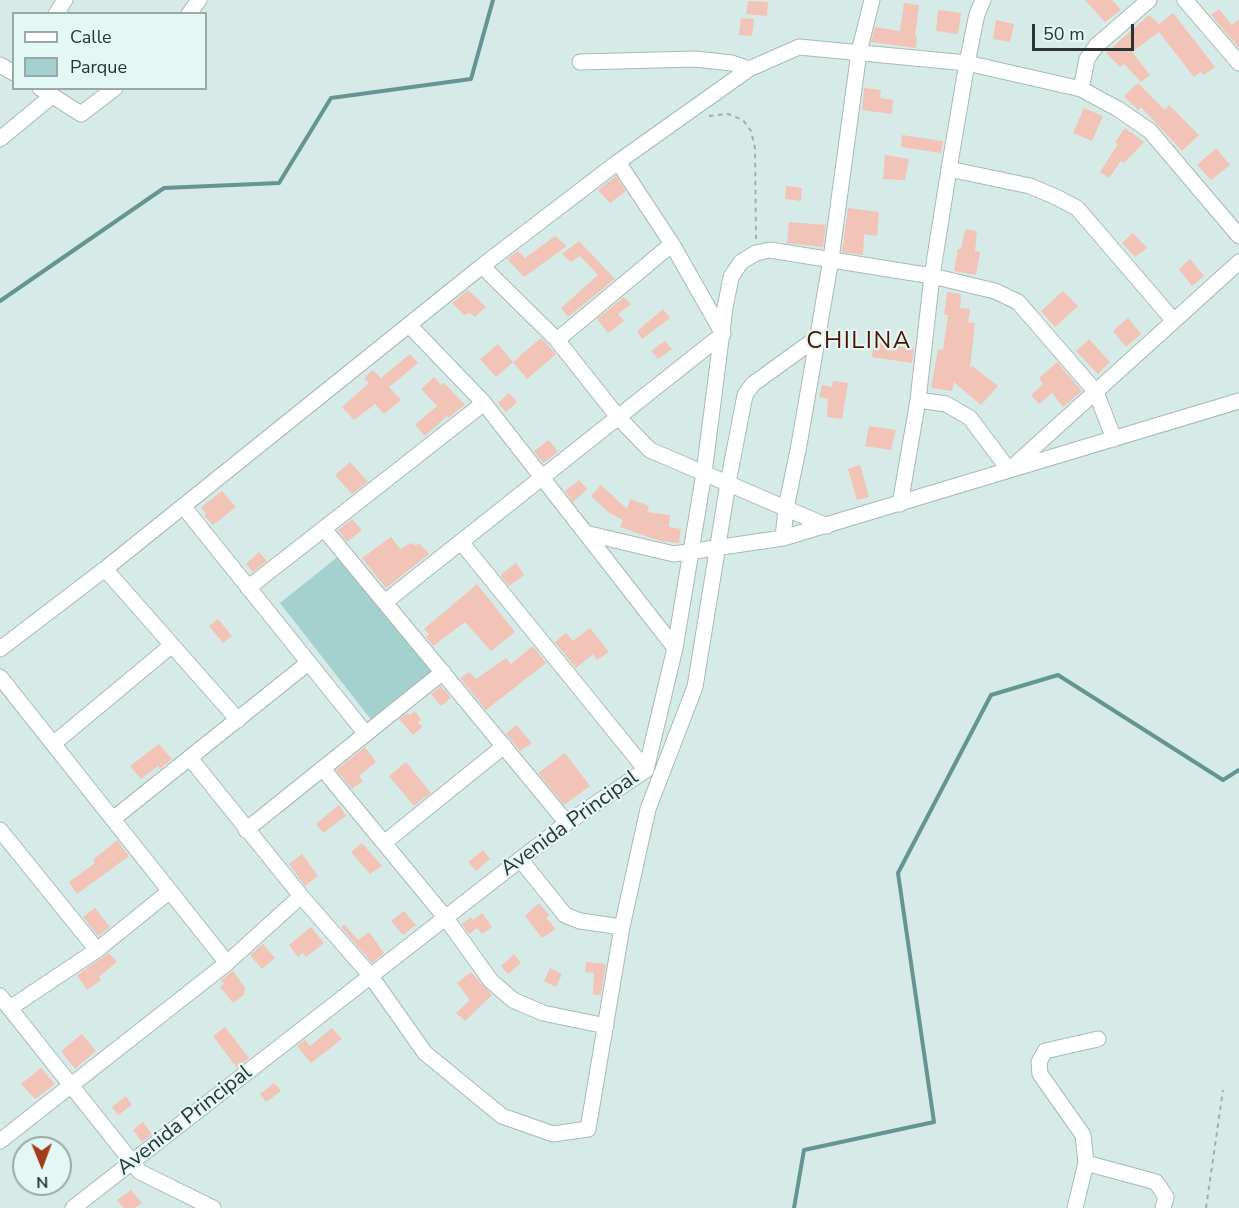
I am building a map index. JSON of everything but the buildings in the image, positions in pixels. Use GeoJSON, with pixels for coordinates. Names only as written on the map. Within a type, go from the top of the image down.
{"type":"FeatureCollection","features":[{"type":"Feature","properties":{"kind":"street"},"geometry":{"type":"LineString","coordinates":[[783,538],[786,508],[831,259],[858,52],[872,0]]}},
{"type":"Feature","properties":{"kind":"street"},"geometry":{"type":"LineString","coordinates":[[900,504],[918,399],[932,276],[949,169],[967,63],[977,14],[983,0]]}},
{"type":"Feature","properties":{"kind":"street"},"geometry":{"type":"LineString","coordinates":[[1081,88],[1088,59],[1096,46],[1149,0]]}},
{"type":"Feature","properties":{"kind":"street"},"geometry":{"type":"LineString","coordinates":[[1185,0],[1239,63]]}},
{"type":"Feature","properties":{"kind":"street"},"geometry":{"type":"LineString","coordinates":[[0,649],[105,569],[482,266],[618,162],[748,69],[799,47],[967,63],[1081,88],[1118,109],[1150,132],[1239,236]]}},
{"type":"Feature","properties":{"kind":"street"},"geometry":{"type":"LineString","coordinates":[[580,62],[695,59],[732,63],[748,69]]}},
{"type":"Feature","properties":{"kind":"street"},"geometry":{"type":"LineString","coordinates":[[0,139],[46,92],[81,114],[113,90]]}},
{"type":"Feature","properties":{"kind":"street"},"geometry":{"type":"LineString","coordinates":[[385,602],[723,334],[672,244],[618,162]]}},
{"type":"Feature","properties":{"kind":"street"},"geometry":{"type":"LineString","coordinates":[[949,169],[1030,186],[1077,208],[1174,321]]}},
{"type":"Feature","properties":{"kind":"street"},"geometry":{"type":"LineString","coordinates":[[557,340],[672,244]]}},
{"type":"Feature","properties":{"kind":"street"},"geometry":{"type":"LineString","coordinates":[[756,254],[770,250],[932,276],[995,291],[1018,302],[1096,392],[1114,439]]}},
{"type":"Feature","properties":{"kind":"street","name":"Avenida Principal"},"geometry":{"type":"LineString","coordinates":[[73,1208],[567,823],[646,770],[675,648],[704,473],[731,277],[741,262],[756,254]]}},
{"type":"Feature","properties":{"kind":"street"},"geometry":{"type":"LineString","coordinates":[[1009,470],[1239,262]]}},
{"type":"Feature","properties":{"kind":"street"},"geometry":{"type":"LineString","coordinates":[[482,266],[557,340],[618,417],[650,450],[827,526]]}},
{"type":"Feature","properties":{"kind":"street"},"geometry":{"type":"LineString","coordinates":[[409,325],[484,403],[675,648]]}},
{"type":"Feature","properties":{"kind":"street"},"geometry":{"type":"LineString","coordinates":[[190,758],[246,830],[370,975],[425,1053],[502,1116],[553,1134],[588,1129],[622,927],[648,809],[695,687],[728,483],[745,395],[753,384],[818,337]]}},
{"type":"Feature","properties":{"kind":"street"},"geometry":{"type":"LineString","coordinates":[[918,399],[946,404],[970,418],[1009,470]]}},
{"type":"Feature","properties":{"kind":"street"},"geometry":{"type":"LineString","coordinates":[[585,533],[674,554],[783,538],[1239,401]]}},
{"type":"Feature","properties":{"kind":"street"},"geometry":{"type":"LineString","coordinates":[[248,588],[484,403]]}},
{"type":"Feature","properties":{"kind":"street"},"geometry":{"type":"LineString","coordinates":[[183,506],[366,734]]}},
{"type":"Feature","properties":{"kind":"street"},"geometry":{"type":"LineString","coordinates":[[324,529],[567,823]]}},
{"type":"Feature","properties":{"kind":"street"},"geometry":{"type":"LineString","coordinates":[[461,542],[646,770]]}},
{"type":"Feature","properties":{"kind":"street"},"geometry":{"type":"LineString","coordinates":[[105,569],[238,720]]}},
{"type":"Feature","properties":{"kind":"street"},"geometry":{"type":"LineString","coordinates":[[53,744],[172,645]]}},
{"type":"Feature","properties":{"kind":"street"},"geometry":{"type":"LineString","coordinates":[[113,819],[309,663]]}},
{"type":"Feature","properties":{"kind":"street"},"geometry":{"type":"LineString","coordinates":[[246,830],[443,672]]}},
{"type":"Feature","properties":{"kind":"street"},"geometry":{"type":"LineString","coordinates":[[0,677],[227,963]]}},
{"type":"Feature","properties":{"kind":"street"},"geometry":{"type":"LineString","coordinates":[[384,843],[504,746]]}},
{"type":"Feature","properties":{"kind":"street"},"geometry":{"type":"LineString","coordinates":[[323,769],[445,917],[491,981],[513,1000],[543,1013],[606,1026]]}},
{"type":"Feature","properties":{"kind":"street"},"geometry":{"type":"LineString","coordinates":[[0,831],[97,950]]}},
{"type":"Feature","properties":{"kind":"street"},"geometry":{"type":"LineString","coordinates":[[520,859],[565,915],[580,921],[622,927]]}},
{"type":"Feature","properties":{"kind":"street"},"geometry":{"type":"LineString","coordinates":[[170,891],[97,950],[5,1002],[140,1172],[213,1208]]}},
{"type":"Feature","properties":{"kind":"street"},"geometry":{"type":"LineString","coordinates":[[0,1141],[227,963],[301,896]]}},
{"type":"Feature","properties":{"kind":"street"},"geometry":{"type":"LineString","coordinates":[[1075,1208],[1086,1163],[1083,1135],[1040,1074],[1039,1062],[1045,1051],[1098,1039]]}},
{"type":"Feature","properties":{"kind":"street"},"geometry":{"type":"LineString","coordinates":[[1086,1163],[1156,1182],[1166,1197],[1163,1208]]}},
{"type":"Feature","properties":{"kind":"path"},"geometry":{"type":"LineString","coordinates":[[696,108],[704,116],[728,114],[743,120],[751,131],[754,148],[756,254]]}},
{"type":"Feature","properties":{"kind":"path"},"geometry":{"type":"LineString","coordinates":[[1206,1208],[1223,1090]]}},
{"type":"Feature","properties":{"kind":"green space"},"geometry":{"type":"Polygon","coordinates":[[[340,555],[439,675],[376,726],[280,603],[340,555]]]}},
{"type":"Feature","properties":{"kind":"waterway"},"geometry":{"type":"LineString","coordinates":[[0,301],[164,188],[279,183],[331,98],[471,79],[493,0]]}},
{"type":"Feature","properties":{"kind":"waterway"},"geometry":{"type":"LineString","coordinates":[[794,1208],[804,1150],[934,1122],[898,873],[991,695],[1058,675],[1223,780],[1239,770]]}},
{"type":"Feature","properties":{"kind":"district","name":"CHILINA"},"geometry":{"type":"Point","coordinates":[859,342]}}]}
